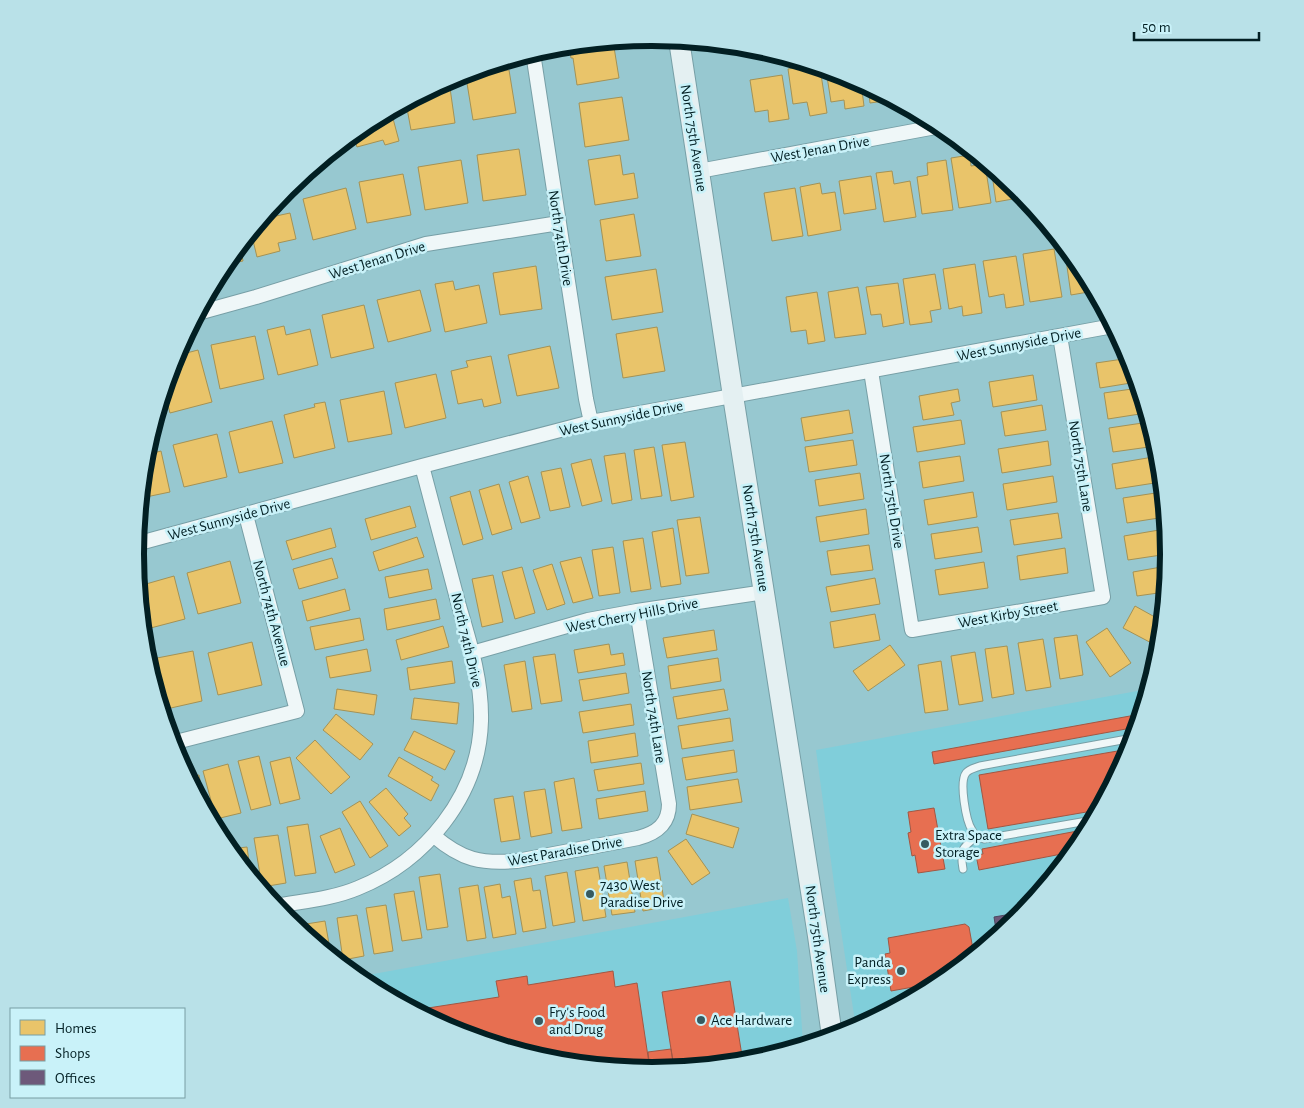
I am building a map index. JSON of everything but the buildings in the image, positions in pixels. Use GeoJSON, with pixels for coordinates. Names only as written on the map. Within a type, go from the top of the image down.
{"type":"FeatureCollection","features":[{"type":"Feature","properties":{"kind":"main road","name":"North 75th Avenue"},"geometry":{"type":"LineString","coordinates":[[680,47],[831,1029]]}},
{"type":"Feature","properties":{"kind":"street","name":"North 74th Drive"},"geometry":{"type":"LineString","coordinates":[[534,61],[591,422]]}},
{"type":"Feature","properties":{"kind":"street","name":"West Jenan Drive"},"geometry":{"type":"LineString","coordinates":[[699,171],[928,128]]}},
{"type":"Feature","properties":{"kind":"street","name":"West Jenan Drive"},"geometry":{"type":"LineString","coordinates":[[206,311],[426,244],[559,223]]}},
{"type":"Feature","properties":{"kind":"street","name":"West Sunnyside Drive"},"geometry":{"type":"LineString","coordinates":[[144,542],[591,422],[1106,327]]}},
{"type":"Feature","properties":{"kind":"street","name":"North 75th Lane"},"geometry":{"type":"LineString","coordinates":[[1060,336],[1103,597]]}},
{"type":"Feature","properties":{"kind":"street","name":"North 75th Drive"},"geometry":{"type":"LineString","coordinates":[[872,371],[912,630]]}},
{"type":"Feature","properties":{"kind":"street","name":"North 74th Drive"},"geometry":{"type":"LineString","coordinates":[[422,466],[472,653],[478,679],[481,721],[480,739],[465,790],[434,836]]}},
{"type":"Feature","properties":{"kind":"street","name":"North 74th Avenue"},"geometry":{"type":"LineString","coordinates":[[180,741],[297,711],[246,515]]}},
{"type":"Feature","properties":{"kind":"street","name":"West Cherry Hills Drive"},"geometry":{"type":"LineString","coordinates":[[472,653],[588,620],[765,592]]}},
{"type":"Feature","properties":{"kind":"street","name":"West Kirby Street"},"geometry":{"type":"LineString","coordinates":[[912,630],[1103,597]]}},
{"type":"Feature","properties":{"kind":"street","name":"North 74th Lane"},"geometry":{"type":"LineString","coordinates":[[637,611],[669,804],[666,822]]}},
{"type":"Feature","properties":{"kind":"street","name":"West Paradise Drive"},"geometry":{"type":"LineString","coordinates":[[434,836],[462,856],[500,863],[647,836],[666,822]]}},
{"type":"Feature","properties":{"kind":"street"},"geometry":{"type":"LineString","coordinates":[[285,904],[323,898],[358,888],[394,870],[414,856],[434,836]]}},
{"type":"Feature","properties":{"kind":"lane"},"geometry":{"type":"LineString","coordinates":[[1083,822],[984,839],[976,836],[970,826],[962,788],[963,780],[966,773],[972,768],[1124,740]]}},
{"type":"Feature","properties":{"kind":"lane"},"geometry":{"type":"LineString","coordinates":[[963,869],[962,849],[976,836]]}},
{"type":"Feature","properties":{"kind":"shaded area"},"geometry":{"type":"Polygon","coordinates":[[[1140,690],[1121,748],[1092,808],[1055,863],[1034,889],[987,936],[961,957],[906,994],[855,1019],[816,750],[1140,690]]]}},
{"type":"Feature","properties":{"kind":"shaded area"},"geometry":{"type":"Polygon","coordinates":[[[788,898],[797,951],[803,1038],[751,1052],[685,1061],[619,1061],[586,1057],[553,1052],[489,1035],[427,1009],[398,994],[368,975],[788,898]]]}},
{"type":"Feature","properties":{"kind":"place","name":"Extra Space Storage"},"geometry":{"type":"Point","coordinates":[925,844]}},
{"type":"Feature","properties":{"kind":"place","name":"7430 West Paradise Drive"},"geometry":{"type":"Point","coordinates":[590,894]}},
{"type":"Feature","properties":{"kind":"place","name":"Panda Express"},"geometry":{"type":"Point","coordinates":[901,971]}},
{"type":"Feature","properties":{"kind":"place","name":"Ace Hardware"},"geometry":{"type":"Point","coordinates":[701,1020]}},
{"type":"Feature","properties":{"kind":"place","name":"Fry's Food and Drug"},"geometry":{"type":"Point","coordinates":[539,1021]}}]}
